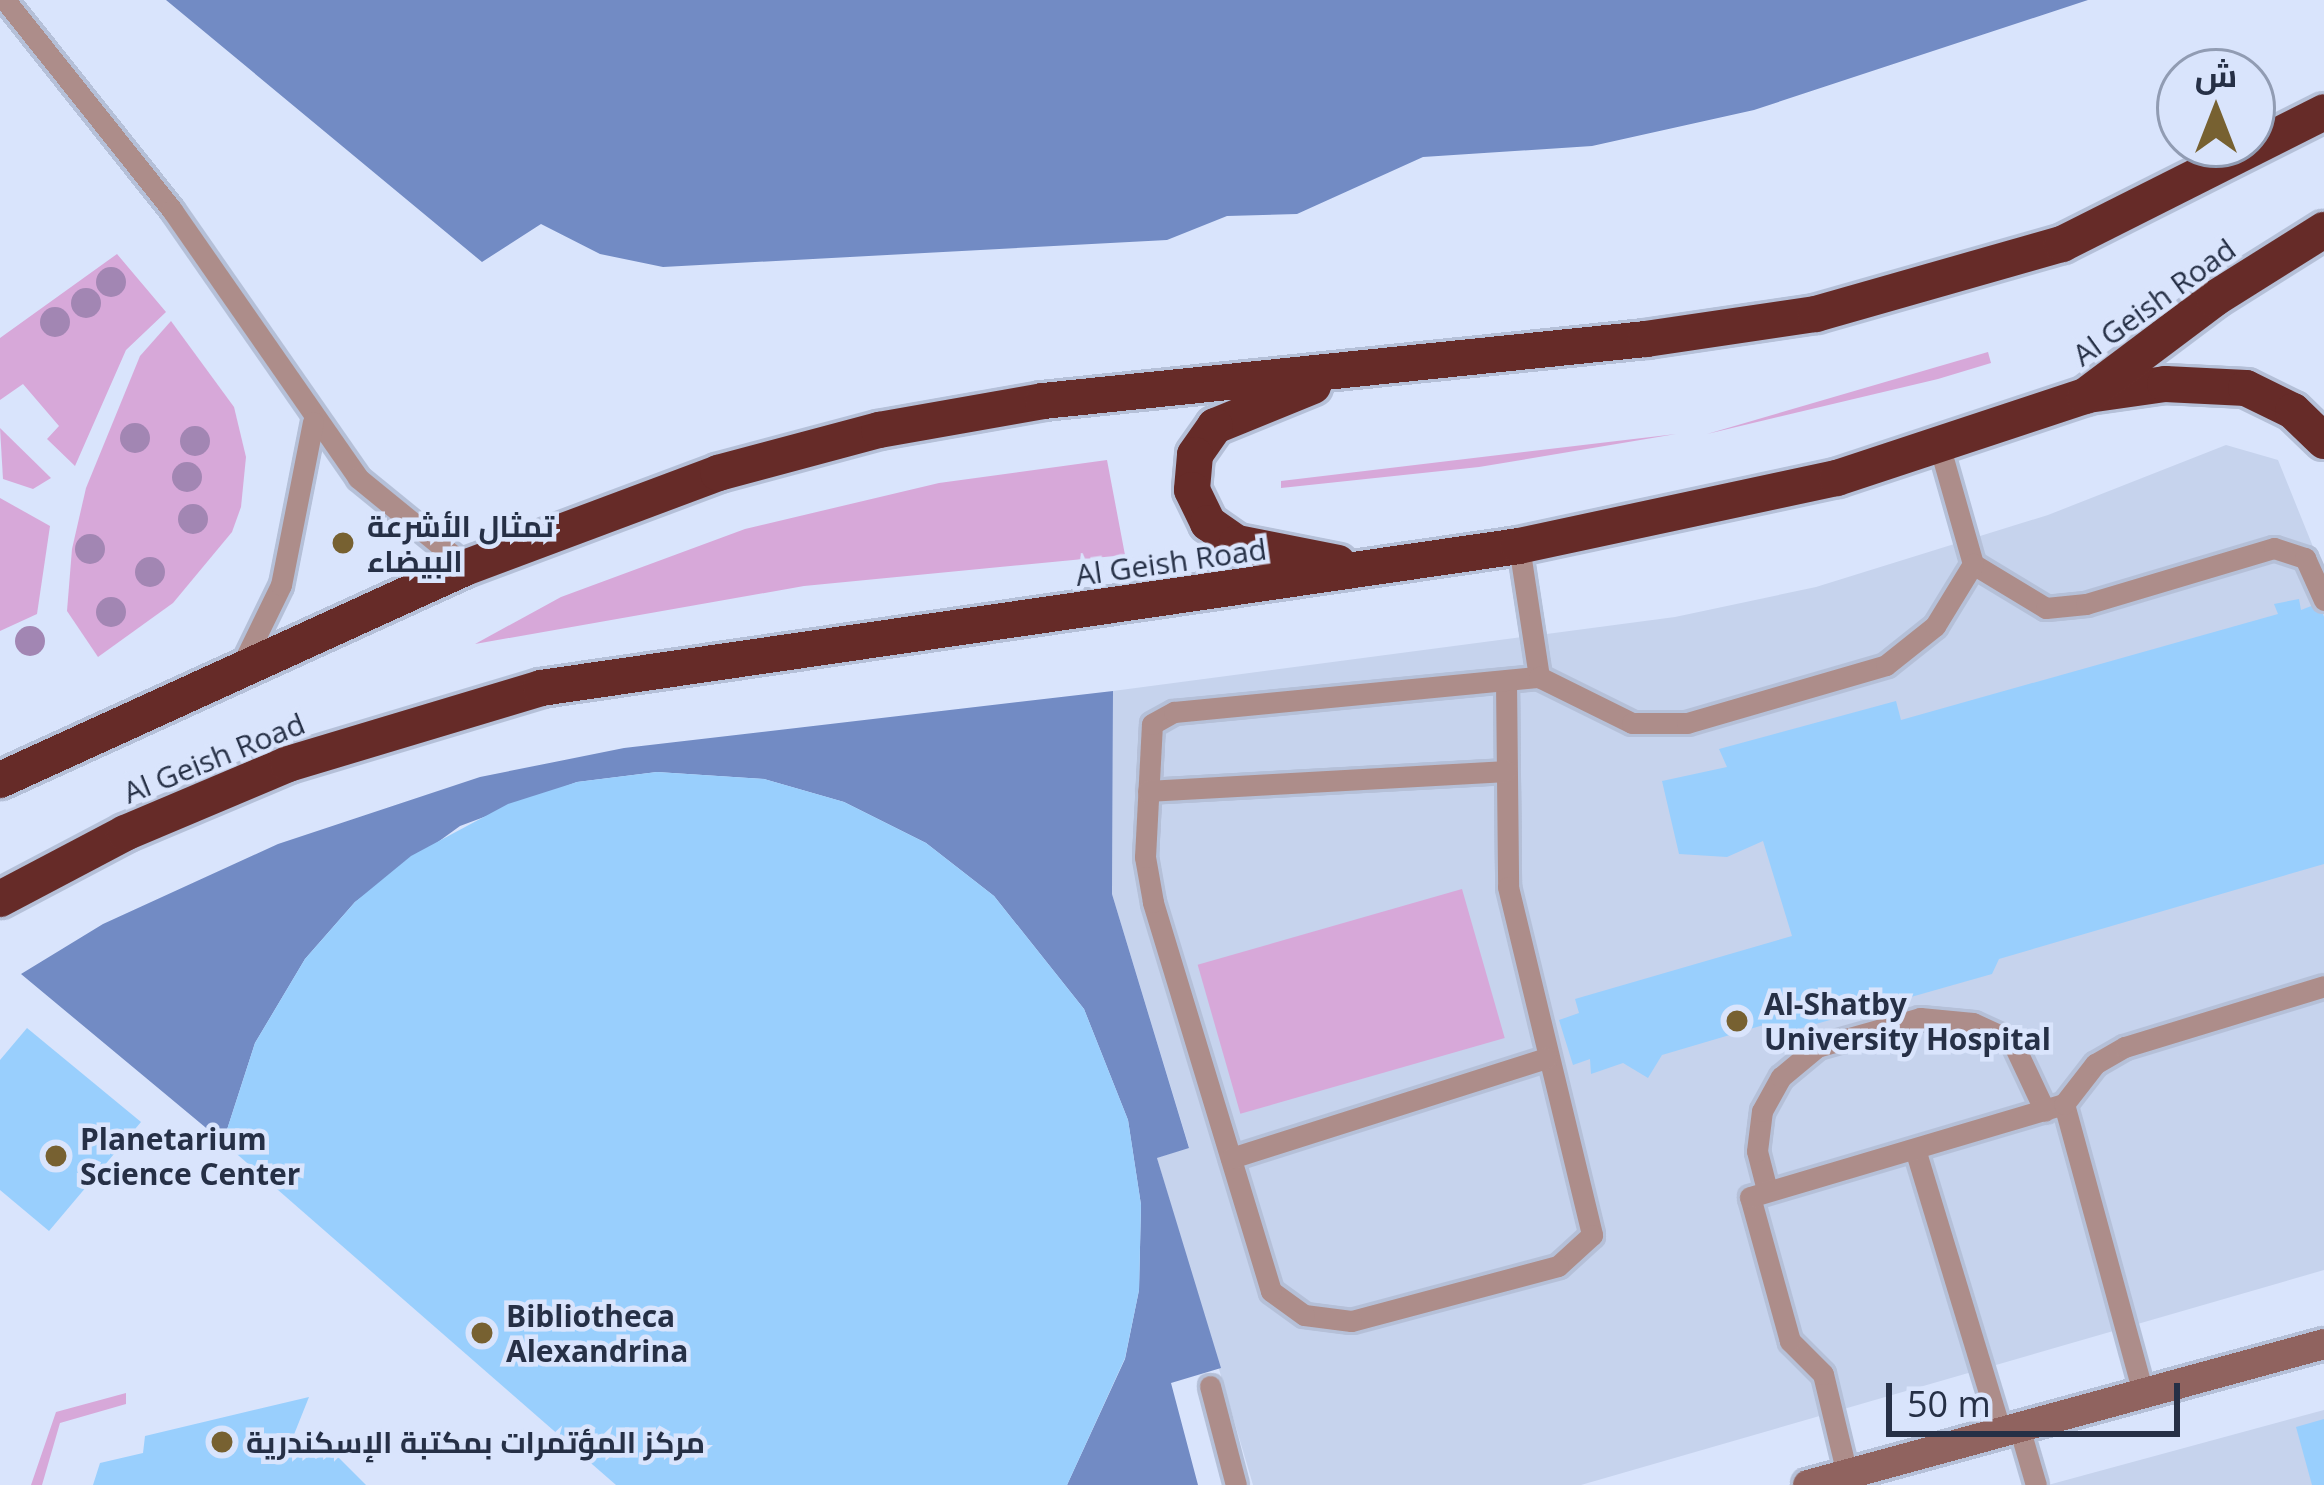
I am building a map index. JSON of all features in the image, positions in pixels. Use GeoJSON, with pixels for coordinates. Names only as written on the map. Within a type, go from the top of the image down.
{"type":"FeatureCollection","features":[{"type":"Feature","properties":{"kind":"highway"},"geometry":{"type":"LineString","coordinates":[[0,780],[467,567],[718,473],[879,430],[1043,401],[1646,339],[1816,314],[1964,278],[2143,208],[2324,112]]}},
{"type":"Feature","properties":{"kind":"highway","name":"Al Geish Road"},"geometry":{"type":"LineString","coordinates":[[0,899],[124,833],[288,764],[542,688],[1519,546],[1732,504],[1940,448],[2085,396],[2214,299],[2324,230]]}},
{"type":"Feature","properties":{"kind":"highway"},"geometry":{"type":"LineString","coordinates":[[1365,568],[1221,534],[1198,508],[1191,473],[1203,439],[1230,416],[1379,364]]}},
{"type":"Feature","properties":{"kind":"highway"},"geometry":{"type":"LineString","coordinates":[[2085,396],[2164,384],[2246,388],[2294,411],[2324,441]]}},
{"type":"Feature","properties":{"kind":"street"},"geometry":{"type":"LineString","coordinates":[[1808,1485],[2324,1344]]}},
{"type":"Feature","properties":{"kind":"lane"},"geometry":{"type":"LineString","coordinates":[[4,0],[172,210],[313,422],[398,516],[467,567]]}},
{"type":"Feature","properties":{"kind":"lane"},"geometry":{"type":"LineString","coordinates":[[241,668],[281,585],[313,422]]}},
{"type":"Feature","properties":{"kind":"lane"},"geometry":{"type":"LineString","coordinates":[[1940,448],[1973,564],[2018,595],[2062,608],[2274,548],[2305,558],[2324,600]]}},
{"type":"Feature","properties":{"kind":"lane"},"geometry":{"type":"LineString","coordinates":[[1519,546],[1539,677]]}},
{"type":"Feature","properties":{"kind":"lane"},"geometry":{"type":"LineString","coordinates":[[1506,681],[1508,887],[1547,1058],[1593,1218],[1581,1252],[1558,1265],[1351,1321],[1304,1315],[1271,1291],[1148,880],[1152,724],[1174,712],[1539,677],[1632,723],[1687,723],[1886,665],[1935,626],[1973,564]]}},
{"type":"Feature","properties":{"kind":"lane"},"geometry":{"type":"LineString","coordinates":[[1148,791],[1505,771]]}},
{"type":"Feature","properties":{"kind":"lane"},"geometry":{"type":"LineString","coordinates":[[1847,1474],[1823,1373],[1790,1341],[1750,1197],[2054,1108],[2096,1064],[2125,1047],[2324,986]]}},
{"type":"Feature","properties":{"kind":"lane"},"geometry":{"type":"LineString","coordinates":[[1767,1190],[1757,1151],[1762,1111],[1781,1077],[1838,1041],[1920,1018],[1973,1023],[2012,1041],[2054,1108],[2143,1393]]}},
{"type":"Feature","properties":{"kind":"lane"},"geometry":{"type":"LineString","coordinates":[[1231,1158],[1547,1058]]}},
{"type":"Feature","properties":{"kind":"lane"},"geometry":{"type":"LineString","coordinates":[[1916,1149],[2010,1430],[2036,1485]]}},
{"type":"Feature","properties":{"kind":"lane"},"geometry":{"type":"LineString","coordinates":[[1210,1386],[1236,1485]]}},
{"type":"Feature","properties":{"kind":"shaded area"},"geometry":{"type":"Polygon","coordinates":[[[117,254],[166,312],[126,350],[75,466],[47,439],[59,426],[23,384],[0,400],[0,338],[117,254]]]}},
{"type":"Feature","properties":{"kind":"shaded area"},"geometry":{"type":"Polygon","coordinates":[[[171,321],[234,407],[246,457],[241,507],[232,532],[173,603],[98,657],[67,611],[72,549],[86,488],[140,356],[171,321]]]}},
{"type":"Feature","properties":{"kind":"shaded area"},"geometry":{"type":"Polygon","coordinates":[[[1988,352],[1991,363],[1938,379],[1707,434],[1988,352]]]}},
{"type":"Feature","properties":{"kind":"shaded area"},"geometry":{"type":"Polygon","coordinates":[[[0,428],[51,478],[33,489],[3,479],[0,428]]]}},
{"type":"Feature","properties":{"kind":"shaded area"},"geometry":{"type":"Polygon","coordinates":[[[1676,434],[1479,467],[1281,488],[1281,481],[1676,434]]]}},
{"type":"Feature","properties":{"kind":"shaded area","name":"Al-Shatby University Hospital"},"geometry":{"type":"Polygon","coordinates":[[[2226,445],[2278,460],[2324,574],[2324,1270],[1581,1485],[1253,1485],[1157,1158],[1189,1147],[1112,894],[1113,691],[1675,617],[1816,587],[2048,515],[2226,445]]]}},
{"type":"Feature","properties":{"kind":"shaded area"},"geometry":{"type":"Polygon","coordinates":[[[1107,460],[1125,555],[804,586],[475,644],[561,597],[745,529],[939,483],[1107,460]]]}},
{"type":"Feature","properties":{"kind":"shaded area"},"geometry":{"type":"Polygon","coordinates":[[[0,498],[50,526],[37,614],[0,631],[0,498]]]}},
{"type":"Feature","properties":{"kind":"shaded area"},"geometry":{"type":"Polygon","coordinates":[[[1462,889],[1505,1038],[1240,1114],[1198,965],[1462,889]]]}},
{"type":"Feature","properties":{"kind":"shaded area"},"geometry":{"type":"Polygon","coordinates":[[[126,1393],[126,1404],[60,1423],[42,1485],[31,1485],[56,1412],[126,1393]]]}},
{"type":"Feature","properties":{"kind":"shaded area"},"geometry":{"type":"Polygon","coordinates":[[[2324,1410],[2324,1485],[2048,1485],[2324,1410]]]}},
{"type":"Feature","properties":{"kind":"water"},"geometry":{"type":"Polygon","coordinates":[[[166,0],[2088,0],[1754,110],[1592,146],[1423,157],[1297,214],[1227,216],[1167,240],[663,267],[600,254],[541,224],[482,262],[166,0]]]}},
{"type":"Feature","properties":{"kind":"water"},"geometry":{"type":"Polygon","coordinates":[[[1113,691],[1112,894],[1189,1148],[1157,1158],[1221,1368],[1171,1383],[1198,1485],[1067,1485],[1125,1359],[1139,1290],[1141,1205],[1128,1120],[1084,1009],[994,896],[926,843],[844,802],[764,779],[657,772],[577,782],[460,826],[355,902],[305,959],[255,1043],[223,1142],[21,974],[103,924],[278,844],[480,777],[624,748],[1113,691]]]}},
{"type":"Feature","properties":{"kind":"building"},"geometry":{"type":"Polygon","coordinates":[[[2299,599],[2301,610],[2319,603],[2324,617],[2324,864],[1999,959],[1992,974],[1770,1037],[1767,1024],[1662,1055],[1648,1078],[1623,1063],[1591,1074],[1590,1059],[1573,1065],[1559,1020],[1579,1013],[1575,999],[1792,936],[1763,841],[1727,857],[1679,854],[1662,781],[1727,767],[1719,749],[1896,701],[1901,720],[2278,614],[2274,604],[2299,599]]]}},
{"type":"Feature","properties":{"kind":"building"},"geometry":{"type":"Polygon","coordinates":[[[657,772],[764,779],[844,802],[926,843],[994,896],[1084,1009],[1128,1120],[1141,1205],[1139,1290],[1125,1358],[1067,1485],[616,1485],[223,1142],[255,1043],[305,959],[355,902],[411,856],[508,804],[577,782],[657,772]]]}},
{"type":"Feature","properties":{"kind":"building","name":"Planetarium Science Center"},"geometry":{"type":"Polygon","coordinates":[[[27,1028],[141,1122],[49,1231],[0,1190],[0,1060],[27,1028]]]}},
{"type":"Feature","properties":{"kind":"building","name":"مركز المؤتمرات بمكتبة الإسكندرية"},"geometry":{"type":"Polygon","coordinates":[[[309,1397],[293,1437],[316,1459],[328,1447],[366,1485],[93,1485],[100,1463],[143,1453],[145,1436],[309,1397]]]}},
{"type":"Feature","properties":{"kind":"building"},"geometry":{"type":"Polygon","coordinates":[[[2324,1419],[2324,1485],[2312,1485],[2296,1427],[2324,1419]]]}},
{"type":"Feature","properties":{"kind":"place","name":"تمثال الأشرعة البيضاء"},"geometry":{"type":"Point","coordinates":[343,543]}},
{"type":"Feature","properties":{"kind":"place","name":"Al-Shatby University Hospital"},"geometry":{"type":"Point","coordinates":[1737,1021]}},
{"type":"Feature","properties":{"kind":"place","name":"Planetarium Science Center"},"geometry":{"type":"Point","coordinates":[56,1156]}},
{"type":"Feature","properties":{"kind":"place","name":"Bibliotheca Alexandrina"},"geometry":{"type":"Point","coordinates":[482,1333]}},
{"type":"Feature","properties":{"kind":"place","name":"مركز المؤتمرات بمكتبة الإسكندرية"},"geometry":{"type":"Point","coordinates":[222,1442]}}]}
